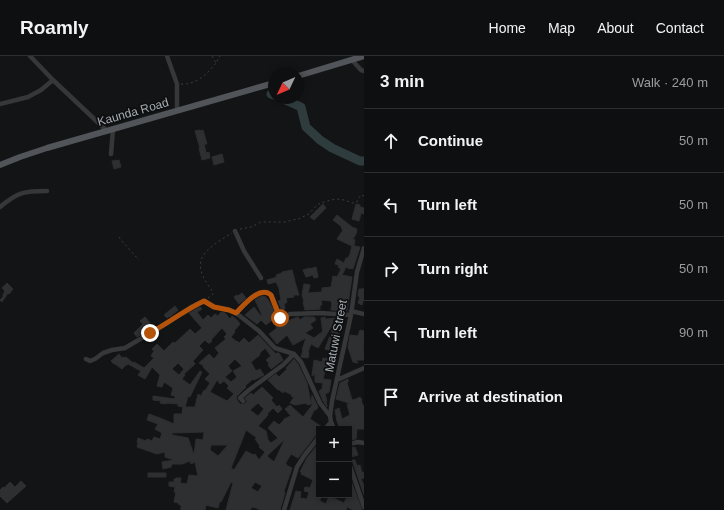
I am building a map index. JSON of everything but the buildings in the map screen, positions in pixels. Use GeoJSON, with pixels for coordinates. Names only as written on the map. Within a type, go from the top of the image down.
{"type":"FeatureCollection","features":[{"type":"Feature","properties":{"kind":"main road"},"geometry":{"type":"LineString","coordinates":[[304,74],[364,56]]}},
{"type":"Feature","properties":{"kind":"main road","name":"Kaunda Road"},"geometry":{"type":"LineString","coordinates":[[0,165],[34,152],[268,85]]}},
{"type":"Feature","properties":{"kind":"street"},"geometry":{"type":"LineString","coordinates":[[30,56],[53,80],[110,130],[110,154]]}},
{"type":"Feature","properties":{"kind":"street"},"geometry":{"type":"LineString","coordinates":[[167,56],[177,84],[177,111]]}},
{"type":"Feature","properties":{"kind":"street"},"geometry":{"type":"LineString","coordinates":[[352,60],[361,70],[364,71]]}},
{"type":"Feature","properties":{"kind":"street"},"geometry":{"type":"LineString","coordinates":[[0,104],[28,97],[41,90],[53,80]]}},
{"type":"Feature","properties":{"kind":"street"},"geometry":{"type":"LineString","coordinates":[[0,206],[18,194],[33,191],[47,191]]}},
{"type":"Feature","properties":{"kind":"street"},"geometry":{"type":"LineString","coordinates":[[235,231],[244,251],[261,278]]}},
{"type":"Feature","properties":{"kind":"street","name":"Matuwi Street"},"geometry":{"type":"LineString","coordinates":[[330,419],[351,313],[357,272],[364,248]]}},
{"type":"Feature","properties":{"kind":"street"},"geometry":{"type":"LineString","coordinates":[[236,313],[249,300],[264,292],[271,295],[281,318],[290,314],[364,314]]}},
{"type":"Feature","properties":{"kind":"street"},"geometry":{"type":"LineString","coordinates":[[86,359],[90,362],[103,353],[125,348],[191,307],[204,301],[214,307],[236,313],[260,331],[275,348],[294,354],[301,362],[320,403],[333,426]]}},
{"type":"Feature","properties":{"kind":"street"},"geometry":{"type":"LineString","coordinates":[[243,401],[240,398],[294,354]]}},
{"type":"Feature","properties":{"kind":"street"},"geometry":{"type":"LineString","coordinates":[[337,380],[364,368]]}},
{"type":"Feature","properties":{"kind":"street"},"geometry":{"type":"LineString","coordinates":[[326,426],[330,419]]}},
{"type":"Feature","properties":{"kind":"street"},"geometry":{"type":"LineString","coordinates":[[284,510],[297,467],[316,441]]}},
{"type":"Feature","properties":{"kind":"street"},"geometry":{"type":"LineString","coordinates":[[352,443],[364,442]]}},
{"type":"Feature","properties":{"kind":"street"},"geometry":{"type":"LineString","coordinates":[[352,472],[364,507]]}},
{"type":"Feature","properties":{"kind":"path"},"geometry":{"type":"LineString","coordinates":[[212,56],[216,63]]}},
{"type":"Feature","properties":{"kind":"path"},"geometry":{"type":"LineString","coordinates":[[177,84],[186,85],[203,77],[210,71],[220,56]]}},
{"type":"Feature","properties":{"kind":"path"},"geometry":{"type":"LineString","coordinates":[[204,301],[213,294],[213,292],[202,274],[200,266],[201,260],[205,253],[218,241],[239,229],[250,227],[261,222],[284,222],[298,219],[308,214],[317,205],[326,201],[337,199],[355,203],[361,195],[364,196]]}},
{"type":"Feature","properties":{"kind":"path"},"geometry":{"type":"LineString","coordinates":[[119,237],[120,240],[139,260]]}},
{"type":"Feature","properties":{"kind":"waterway"},"geometry":{"type":"LineString","coordinates":[[294,104],[301,107],[306,127],[320,140],[332,148],[360,161],[364,161]]}},
{"type":"Feature","properties":{"kind":"route"},"geometry":{"type":"LineString","coordinates":[[150,333],[191,307],[204,301],[214,307],[236,313],[249,300],[261,292],[266,292],[271,295],[280,318]]}}]}
